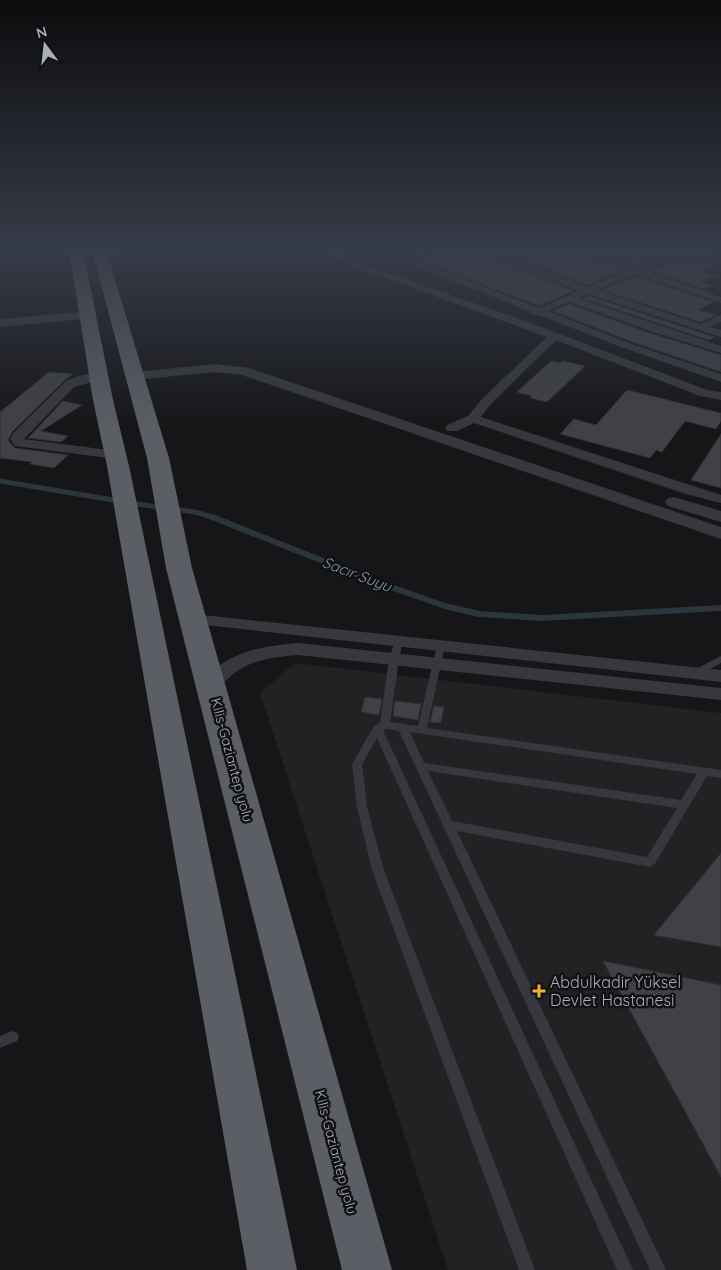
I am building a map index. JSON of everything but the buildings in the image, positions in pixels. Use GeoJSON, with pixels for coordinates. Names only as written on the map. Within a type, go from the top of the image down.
{"type":"FeatureCollection","features":[{"type":"Feature","properties":{"kind":"highway"},"geometry":{"type":"LineString","coordinates":[[88,309],[99,376],[131,533],[272,1270]]}},
{"type":"Feature","properties":{"kind":"highway","name":"Kilis-Gaziantep yolu"},"geometry":{"type":"LineString","coordinates":[[116,309],[158,458],[179,568],[368,1270]]}},
{"type":"Feature","properties":{"kind":"street"},"geometry":{"type":"LineString","coordinates":[[482,309],[704,393],[721,396]]}},
{"type":"Feature","properties":{"kind":"street"},"geometry":{"type":"LineString","coordinates":[[537,309],[625,345],[721,378]]}},
{"type":"Feature","properties":{"kind":"street"},"geometry":{"type":"LineString","coordinates":[[516,321],[545,309]]}},
{"type":"Feature","properties":{"kind":"street"},"geometry":{"type":"LineString","coordinates":[[598,309],[656,330],[721,350]]}},
{"type":"Feature","properties":{"kind":"street"},"geometry":{"type":"LineString","coordinates":[[643,309],[721,334]]}},
{"type":"Feature","properties":{"kind":"street"},"geometry":{"type":"LineString","coordinates":[[0,323],[89,315]]}},
{"type":"Feature","properties":{"kind":"street"},"geometry":{"type":"LineString","coordinates":[[699,328],[721,318]]}},
{"type":"Feature","properties":{"kind":"street"},"geometry":{"type":"LineString","coordinates":[[452,428],[473,419],[486,402],[554,336]]}},
{"type":"Feature","properties":{"kind":"street"},"geometry":{"type":"LineString","coordinates":[[134,372],[209,361],[245,362],[272,369],[721,518]]}},
{"type":"Feature","properties":{"kind":"street"},"geometry":{"type":"LineString","coordinates":[[134,372],[215,368],[244,371],[721,533]]}},
{"type":"Feature","properties":{"kind":"street"},"geometry":{"type":"LineString","coordinates":[[99,376],[82,379],[70,384],[17,439],[20,443],[117,461]]}},
{"type":"Feature","properties":{"kind":"street"},"geometry":{"type":"LineString","coordinates":[[473,419],[644,476],[721,499]]}},
{"type":"Feature","properties":{"kind":"street"},"geometry":{"type":"LineString","coordinates":[[193,618],[721,676]]}},
{"type":"Feature","properties":{"kind":"street"},"geometry":{"type":"LineString","coordinates":[[211,685],[221,672],[243,660],[268,652],[298,649],[721,694]]}},
{"type":"Feature","properties":{"kind":"lane"},"geometry":{"type":"LineString","coordinates":[[399,641],[381,727],[357,764],[362,807],[378,870],[527,1270]]}},
{"type":"Feature","properties":{"kind":"lane"},"geometry":{"type":"LineString","coordinates":[[422,730],[441,646]]}},
{"type":"Feature","properties":{"kind":"lane"},"geometry":{"type":"LineString","coordinates":[[695,673],[721,659]]}},
{"type":"Feature","properties":{"kind":"lane"},"geometry":{"type":"LineString","coordinates":[[381,727],[422,730],[721,774]]}},
{"type":"Feature","properties":{"kind":"lane"},"geometry":{"type":"LineString","coordinates":[[381,727],[625,1270]]}},
{"type":"Feature","properties":{"kind":"lane"},"geometry":{"type":"LineString","coordinates":[[403,728],[658,1270]]}},
{"type":"Feature","properties":{"kind":"lane"},"geometry":{"type":"LineString","coordinates":[[421,766],[685,805]]}},
{"type":"Feature","properties":{"kind":"lane"},"geometry":{"type":"LineString","coordinates":[[449,825],[650,862],[704,772]]}},
{"type":"Feature","properties":{"kind":"shaded area","name":"Abdulkadir Yüksel Devlet Hastanesi"},"geometry":{"type":"Polygon","coordinates":[[[295,663],[721,713],[721,1270],[448,1270],[260,693],[295,663]]]}},
{"type":"Feature","properties":{"kind":"waterway","name":"Sacır Suyu"},"geometry":{"type":"LineString","coordinates":[[0,481],[119,501]]}},
{"type":"Feature","properties":{"kind":"waterway","name":"Sacır Suyu"},"geometry":{"type":"LineString","coordinates":[[129,503],[195,512],[216,518]]}},
{"type":"Feature","properties":{"kind":"waterway","name":"Sacır Suyu"},"geometry":{"type":"LineString","coordinates":[[212,517],[371,580],[445,606],[479,614],[542,618],[721,608]]}},
{"type":"Feature","properties":{"kind":"place","name":"Abdulkadir Yüksel Devlet Hastanesi"},"geometry":{"type":"Point","coordinates":[539,991]}}]}
